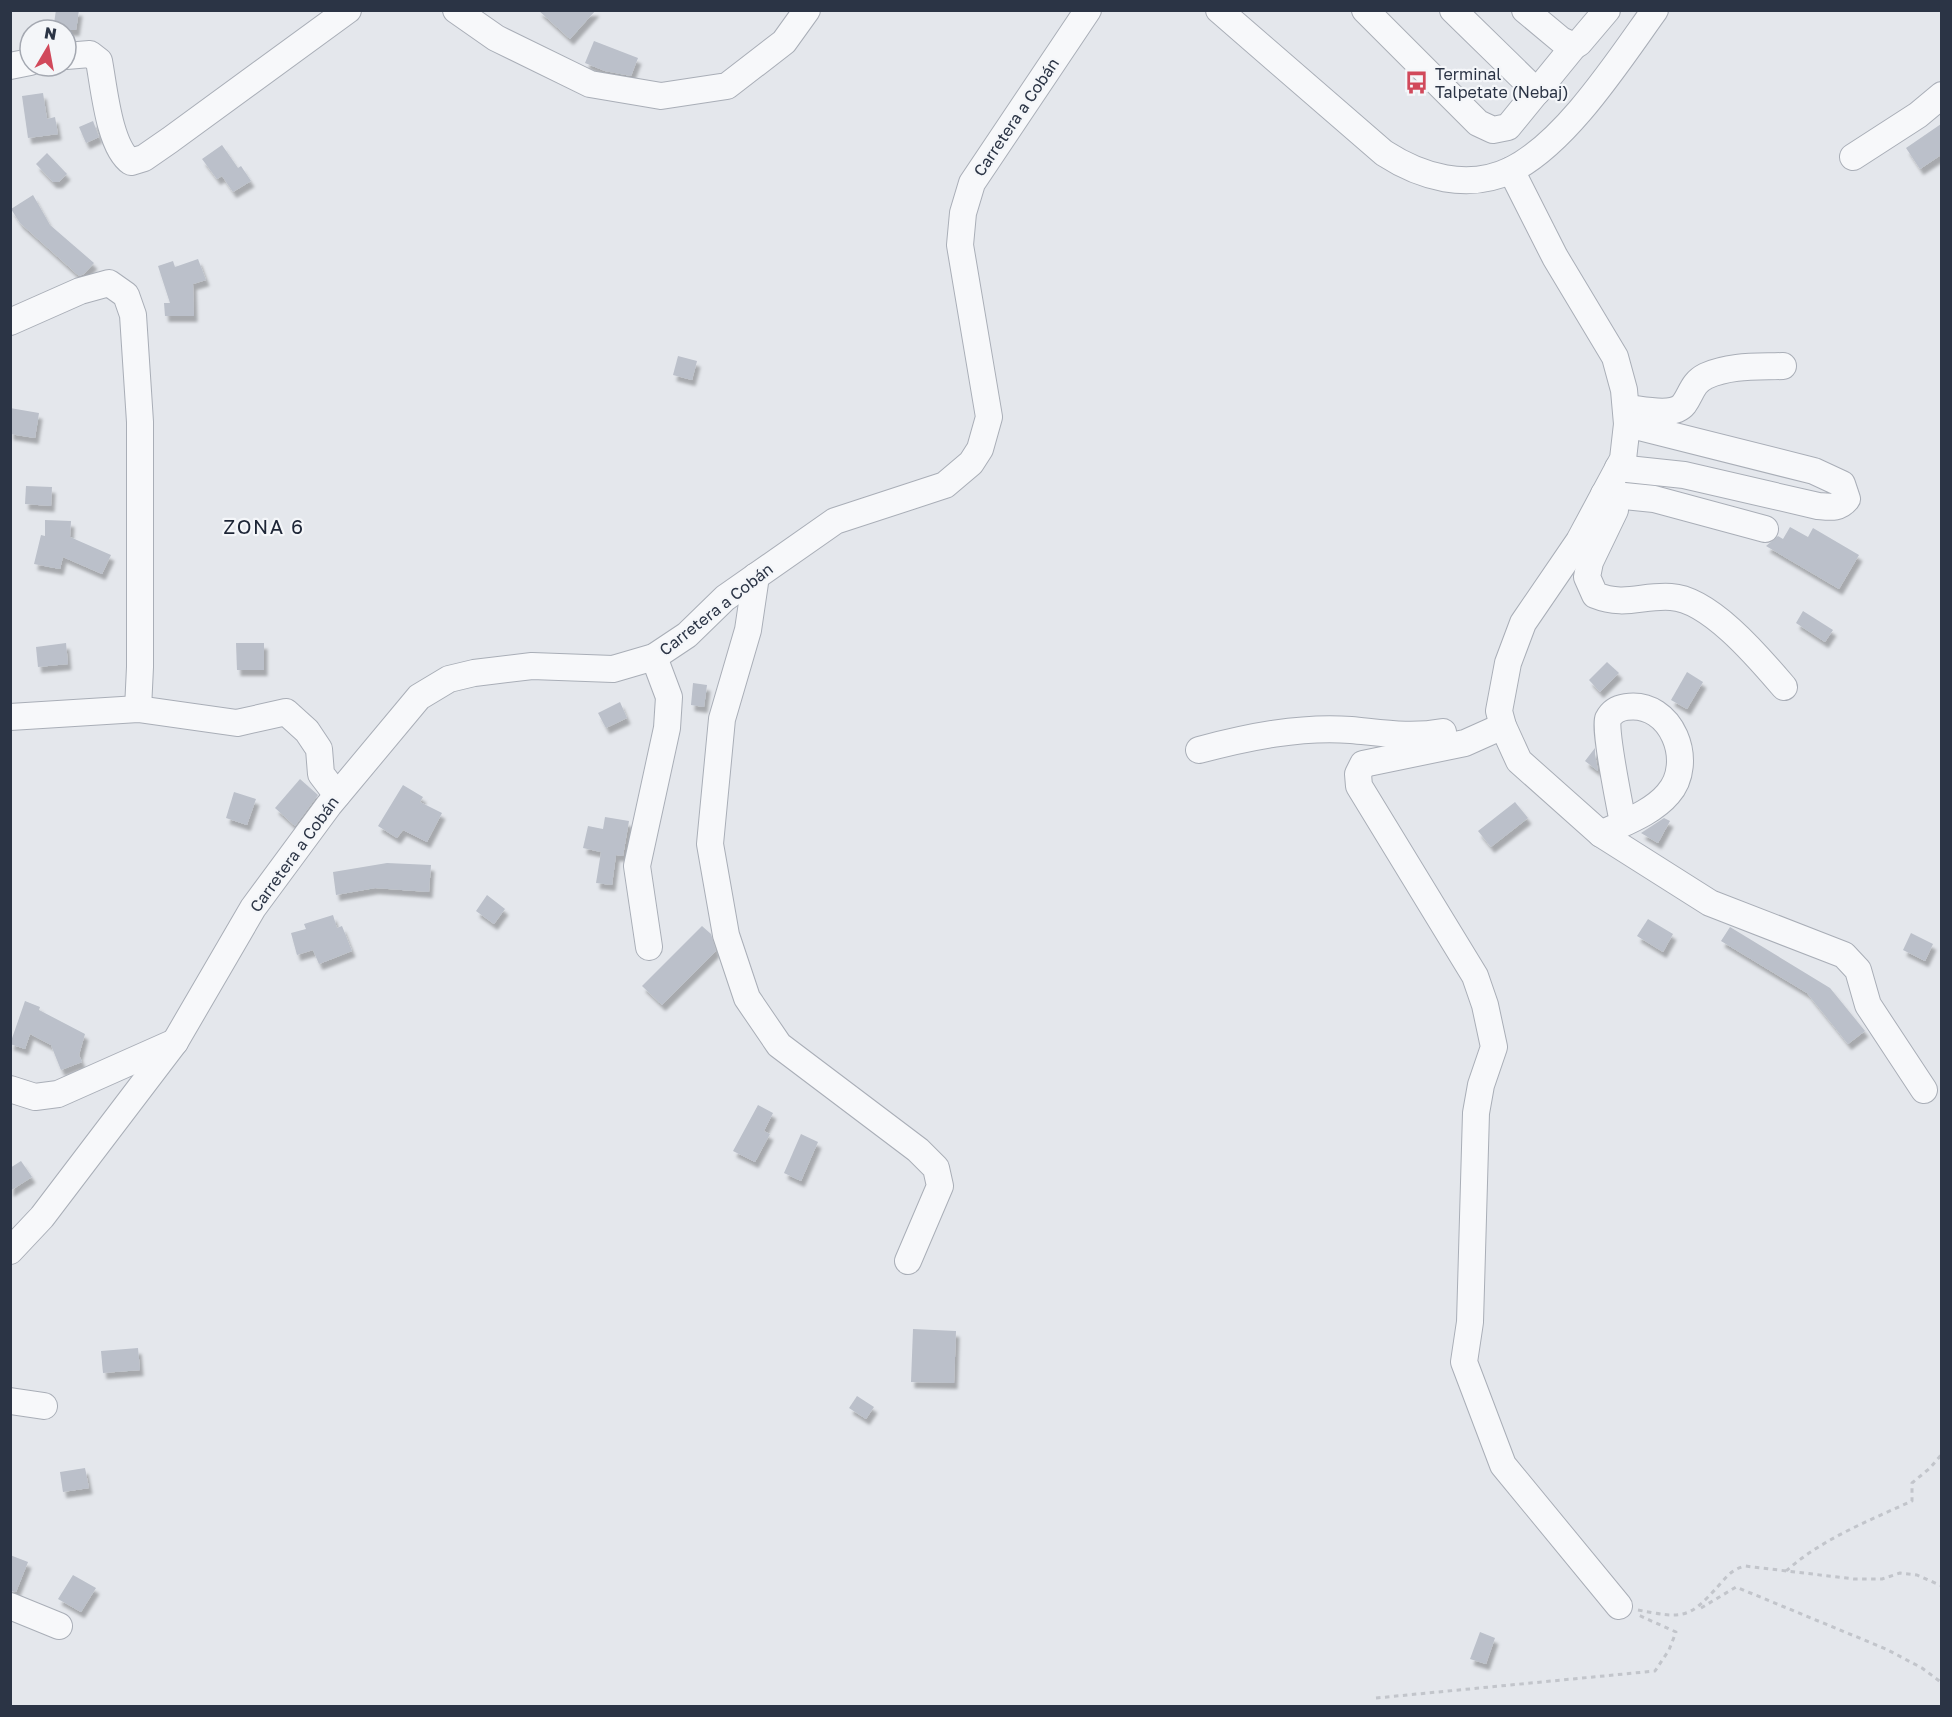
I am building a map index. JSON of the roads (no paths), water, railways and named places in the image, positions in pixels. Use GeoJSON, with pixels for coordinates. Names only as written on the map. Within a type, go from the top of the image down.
{"type":"FeatureCollection","features":[{"type":"Feature","properties":{"kind":"street"},"geometry":{"type":"LineString","coordinates":[[78,55],[90,54],[99,60],[116,140],[122,156],[131,162],[144,158],[170,140],[348,10]]}},
{"type":"Feature","properties":{"kind":"street"},"geometry":{"type":"LineString","coordinates":[[456,10],[496,38],[590,84],[661,96],[727,86],[784,42],[807,10]]}},
{"type":"Feature","properties":{"kind":"street","name":"Carretera a Cobán"},"geometry":{"type":"LineString","coordinates":[[10,1251],[42,1217],[175,1042],[253,908],[338,795],[419,697],[449,679],[474,673],[532,666],[613,669],[654,657],[687,635],[726,598],[835,521],[945,485],[960,476],[980,449],[989,417],[960,245],[963,213],[972,183],[1088,10]]}},
{"type":"Feature","properties":{"kind":"street"},"geometry":{"type":"LineString","coordinates":[[1218,10],[1250,21],[1384,153],[1407,168],[1432,177],[1458,180],[1485,178],[1511,170],[1550,141],[1597,89],[1655,10]]}},
{"type":"Feature","properties":{"kind":"street"},"geometry":{"type":"LineString","coordinates":[[1365,10],[1478,123],[1493,130],[1508,127],[1574,46],[1607,10]]}},
{"type":"Feature","properties":{"kind":"street"},"geometry":{"type":"LineString","coordinates":[[1453,10],[1537,92]]}},
{"type":"Feature","properties":{"kind":"street"},"geometry":{"type":"LineString","coordinates":[[1526,10],[1561,40],[1574,46]]}},
{"type":"Feature","properties":{"kind":"street"},"geometry":{"type":"LineString","coordinates":[[1853,157],[1918,115],[1941,95]]}},
{"type":"Feature","properties":{"kind":"street"},"geometry":{"type":"LineString","coordinates":[[1511,170],[1555,257],[1615,357],[1624,390],[1627,416],[1623,459],[1618,468],[1613,495],[1587,577],[1595,595],[1611,602],[1671,597],[1689,600],[1707,610],[1765,664],[1784,687]]}},
{"type":"Feature","properties":{"kind":"street"},"geometry":{"type":"LineString","coordinates":[[10,322],[80,291],[109,284],[126,295],[133,315],[140,422],[138,708]]}},
{"type":"Feature","properties":{"kind":"street"},"geometry":{"type":"LineString","coordinates":[[1627,416],[1673,411],[1683,405],[1695,383],[1729,368],[1783,366]]}},
{"type":"Feature","properties":{"kind":"street"},"geometry":{"type":"LineString","coordinates":[[1618,468],[1684,474],[1818,506],[1834,508],[1842,505],[1847,499],[1842,484],[1814,471],[1627,416]]}},
{"type":"Feature","properties":{"kind":"street"},"geometry":{"type":"LineString","coordinates":[[1613,495],[1654,499],[1765,529]]}},
{"type":"Feature","properties":{"kind":"street"},"geometry":{"type":"LineString","coordinates":[[1613,495],[1523,623],[1508,663],[1501,718],[1519,761],[1710,903],[1844,955],[1858,970],[1868,1005],[1924,1090]]}},
{"type":"Feature","properties":{"kind":"street"},"geometry":{"type":"LineString","coordinates":[[756,576],[748,630],[722,719],[710,844],[723,923],[747,998],[779,1046],[918,1150],[936,1168],[940,1186],[908,1261]]}},
{"type":"Feature","properties":{"kind":"street"},"geometry":{"type":"LineString","coordinates":[[649,947],[637,866],[667,728],[669,697],[654,657]]}},
{"type":"Feature","properties":{"kind":"street"},"geometry":{"type":"LineString","coordinates":[[10,717],[138,708],[237,723],[286,712],[307,731],[319,749],[321,774],[338,795]]}},
{"type":"Feature","properties":{"kind":"street"},"geometry":{"type":"LineString","coordinates":[[1199,750],[1239,739],[1316,730],[1422,736],[1464,729],[1501,718]]}},
{"type":"Feature","properties":{"kind":"street"},"geometry":{"type":"LineString","coordinates":[[1501,718],[1465,743],[1363,764],[1358,774],[1359,786],[1475,976],[1485,1005],[1494,1047],[1481,1085],[1476,1113],[1470,1322],[1464,1362],[1503,1465],[1618,1606]]}},
{"type":"Feature","properties":{"kind":"street"},"geometry":{"type":"LineString","coordinates":[[10,1089],[35,1097],[58,1094],[175,1042]]}},
{"type":"Feature","properties":{"kind":"street"},"geometry":{"type":"LineString","coordinates":[[10,1401],[44,1406]]}},
{"type":"Feature","properties":{"kind":"street"},"geometry":{"type":"LineString","coordinates":[[10,1606],[60,1626]]}},
{"type":"Feature","properties":{"kind":"place","name":"Terminal Talpetate (Nebaj)"},"geometry":{"type":"Point","coordinates":[1417,83]}},
{"type":"Feature","properties":{"kind":"district","name":"ZONA 6"},"geometry":{"type":"Point","coordinates":[264,526]}}]}
